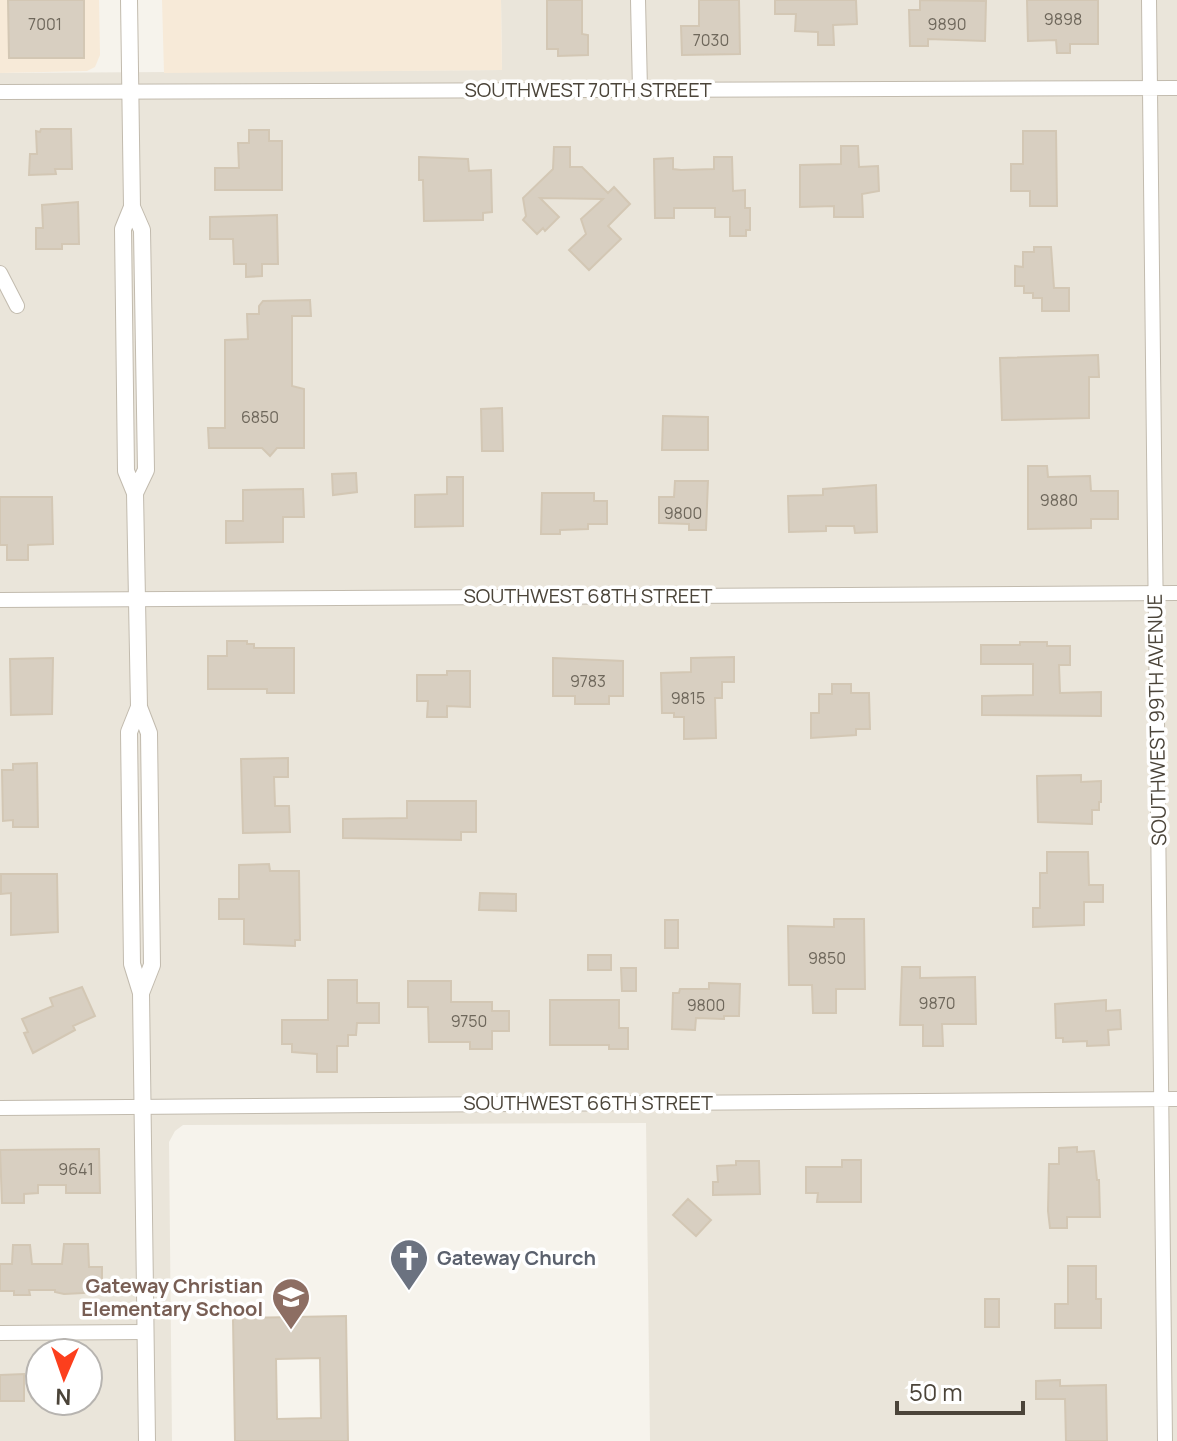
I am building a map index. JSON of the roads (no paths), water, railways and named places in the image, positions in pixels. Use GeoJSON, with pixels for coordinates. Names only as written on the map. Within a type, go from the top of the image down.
{"type":"FeatureCollection","features":[{"type":"Feature","properties":{"kind":"street"},"geometry":{"type":"LineString","coordinates":[[129,0],[132,207],[123,229],[123,289],[126,471],[135,493],[139,707],[129,732],[132,964],[141,993],[147,1441]]}},
{"type":"Feature","properties":{"kind":"street"},"geometry":{"type":"LineString","coordinates":[[638,0],[640,90]]}},
{"type":"Feature","properties":{"kind":"street","name":"SOUTHWEST 99TH AVENUE"},"geometry":{"type":"LineString","coordinates":[[1149,0],[1165,1441]]}},
{"type":"Feature","properties":{"kind":"street","name":"SOUTHWEST 70TH STREET"},"geometry":{"type":"LineString","coordinates":[[0,92],[1177,88]]}},
{"type":"Feature","properties":{"kind":"street"},"geometry":{"type":"LineString","coordinates":[[0,273],[17,306]]}},
{"type":"Feature","properties":{"kind":"street","name":"SOUTHWEST 68TH STREET"},"geometry":{"type":"LineString","coordinates":[[0,600],[1177,593]]}},
{"type":"Feature","properties":{"kind":"street","name":"SOUTHWEST 66TH STREET"},"geometry":{"type":"LineString","coordinates":[[0,1108],[1177,1099]]}},
{"type":"Feature","properties":{"kind":"street"},"geometry":{"type":"LineString","coordinates":[[0,1333],[145,1332]]}},
{"type":"Feature","properties":{"kind":"place","name":"Gateway Church"},"geometry":{"type":"Point","coordinates":[409,1292]}},
{"type":"Feature","properties":{"kind":"place","name":"Gateway Christian Elementary School"},"geometry":{"type":"Point","coordinates":[291,1331]}}]}
